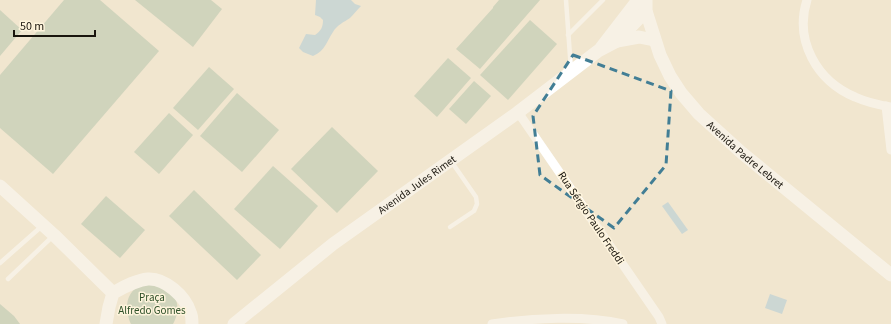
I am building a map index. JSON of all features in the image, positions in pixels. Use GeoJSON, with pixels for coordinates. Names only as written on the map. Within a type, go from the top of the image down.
{"type":"FeatureCollection","features":[{"type":"Feature","properties":{"kind":"street","name":"Avenida Jules Rimet"},"geometry":{"type":"LineString","coordinates":[[598,51],[638,0]]}},
{"type":"Feature","properties":{"kind":"street"},"geometry":{"type":"LineString","coordinates":[[807,0],[804,11],[804,31],[806,44],[814,64],[833,85],[857,98],[888,107],[891,150]]}},
{"type":"Feature","properties":{"kind":"street","name":"Avenida Jules Rimet"},"geometry":{"type":"LineString","coordinates":[[233,323],[333,244],[517,113],[598,51],[617,41],[646,6]]}},
{"type":"Feature","properties":{"kind":"street","name":"Avenida Padre Lebret"},"geometry":{"type":"LineString","coordinates":[[646,6],[654,40],[670,76],[681,93],[699,114],[742,153],[891,275]]}},
{"type":"Feature","properties":{"kind":"street"},"geometry":{"type":"LineString","coordinates":[[617,41],[639,37],[654,40]]}},
{"type":"Feature","properties":{"kind":"street","name":"Rua Sérgio Paulo Freddi"},"geometry":{"type":"LineString","coordinates":[[517,113],[522,118],[659,317],[662,324]]}},
{"type":"Feature","properties":{"kind":"street"},"geometry":{"type":"LineString","coordinates":[[0,186],[54,235],[113,293]]}},
{"type":"Feature","properties":{"kind":"street"},"geometry":{"type":"LineString","coordinates":[[106,324],[113,293],[129,285],[148,279],[165,284],[180,295],[190,312],[192,323]]}},
{"type":"Feature","properties":{"kind":"street"},"geometry":{"type":"LineString","coordinates":[[492,324],[558,319],[591,320],[623,324]]}},
{"type":"Feature","properties":{"kind":"lane"},"geometry":{"type":"LineString","coordinates":[[566,0],[572,72]]}},
{"type":"Feature","properties":{"kind":"lane"},"geometry":{"type":"LineString","coordinates":[[568,35],[603,0]]}},
{"type":"Feature","properties":{"kind":"lane"},"geometry":{"type":"LineString","coordinates":[[450,160],[476,197],[477,204],[474,210],[450,227]]}},
{"type":"Feature","properties":{"kind":"lane"},"geometry":{"type":"LineString","coordinates":[[0,262],[43,225]]}},
{"type":"Feature","properties":{"kind":"lane"},"geometry":{"type":"LineString","coordinates":[[8,279],[54,235]]}},
{"type":"Feature","properties":{"kind":"highlighted area"},"geometry":{"type":"Polygon","coordinates":[[[573,55],[671,91],[666,165],[614,228],[540,175],[533,116],[573,55]]]}},
{"type":"Feature","properties":{"kind":"green space"},"geometry":{"type":"Polygon","coordinates":[[[64,0],[100,0],[159,51],[53,174],[0,128],[0,75],[64,0]]]}},
{"type":"Feature","properties":{"kind":"green space"},"geometry":{"type":"Polygon","coordinates":[[[135,0],[211,0],[222,9],[193,47],[135,0]]]}},
{"type":"Feature","properties":{"kind":"green space"},"geometry":{"type":"Polygon","coordinates":[[[499,0],[540,0],[480,69],[456,49],[499,0]]]}},
{"type":"Feature","properties":{"kind":"green space"},"geometry":{"type":"Polygon","coordinates":[[[0,10],[22,30],[0,56],[0,10]]]}},
{"type":"Feature","properties":{"kind":"green space"},"geometry":{"type":"Polygon","coordinates":[[[530,20],[557,44],[508,100],[480,75],[530,20]]]}},
{"type":"Feature","properties":{"kind":"green space"},"geometry":{"type":"Polygon","coordinates":[[[448,58],[471,78],[437,117],[414,96],[448,58]]]}},
{"type":"Feature","properties":{"kind":"green space"},"geometry":{"type":"Polygon","coordinates":[[[209,67],[234,89],[198,130],[173,108],[209,67]]]}},
{"type":"Feature","properties":{"kind":"green space"},"geometry":{"type":"Polygon","coordinates":[[[474,81],[491,96],[466,124],[449,109],[474,81]]]}},
{"type":"Feature","properties":{"kind":"green space"},"geometry":{"type":"Polygon","coordinates":[[[237,93],[279,130],[242,172],[200,136],[237,93]]]}},
{"type":"Feature","properties":{"kind":"green space"},"geometry":{"type":"Polygon","coordinates":[[[169,113],[193,135],[159,174],[134,152],[169,113]]]}},
{"type":"Feature","properties":{"kind":"green space"},"geometry":{"type":"Polygon","coordinates":[[[332,127],[378,171],[337,213],[291,169],[332,127]]]}},
{"type":"Feature","properties":{"kind":"green space"},"geometry":{"type":"Polygon","coordinates":[[[273,166],[318,206],[280,249],[234,209],[273,166]]]}},
{"type":"Feature","properties":{"kind":"green space"},"geometry":{"type":"Polygon","coordinates":[[[194,190],[261,255],[237,280],[169,216],[194,190]]]}},
{"type":"Feature","properties":{"kind":"green space"},"geometry":{"type":"Polygon","coordinates":[[[106,196],[145,230],[120,258],[81,224],[106,196]]]}},
{"type":"Feature","properties":{"kind":"green space","name":"Praça Alfredo Gomes"},"geometry":{"type":"Polygon","coordinates":[[[152,283],[168,291],[175,297],[177,313],[175,321],[173,324],[131,324],[127,310],[129,296],[136,288],[152,283]]]}},
{"type":"Feature","properties":{"kind":"green space"},"geometry":{"type":"Polygon","coordinates":[[[0,304],[14,316],[20,324],[0,324],[0,304]]]}},
{"type":"Feature","properties":{"kind":"water"},"geometry":{"type":"Polygon","coordinates":[[[316,0],[351,0],[355,4],[361,6],[350,18],[336,27],[325,46],[321,51],[313,56],[303,52],[299,48],[306,34],[315,35],[322,27],[323,20],[315,15],[316,0]]]}},
{"type":"Feature","properties":{"kind":"water"},"geometry":{"type":"Polygon","coordinates":[[[668,202],[688,230],[682,234],[662,206],[668,202]]]}},
{"type":"Feature","properties":{"kind":"water"},"geometry":{"type":"Polygon","coordinates":[[[770,294],[787,300],[782,314],[765,308],[770,294]]]}}]}
